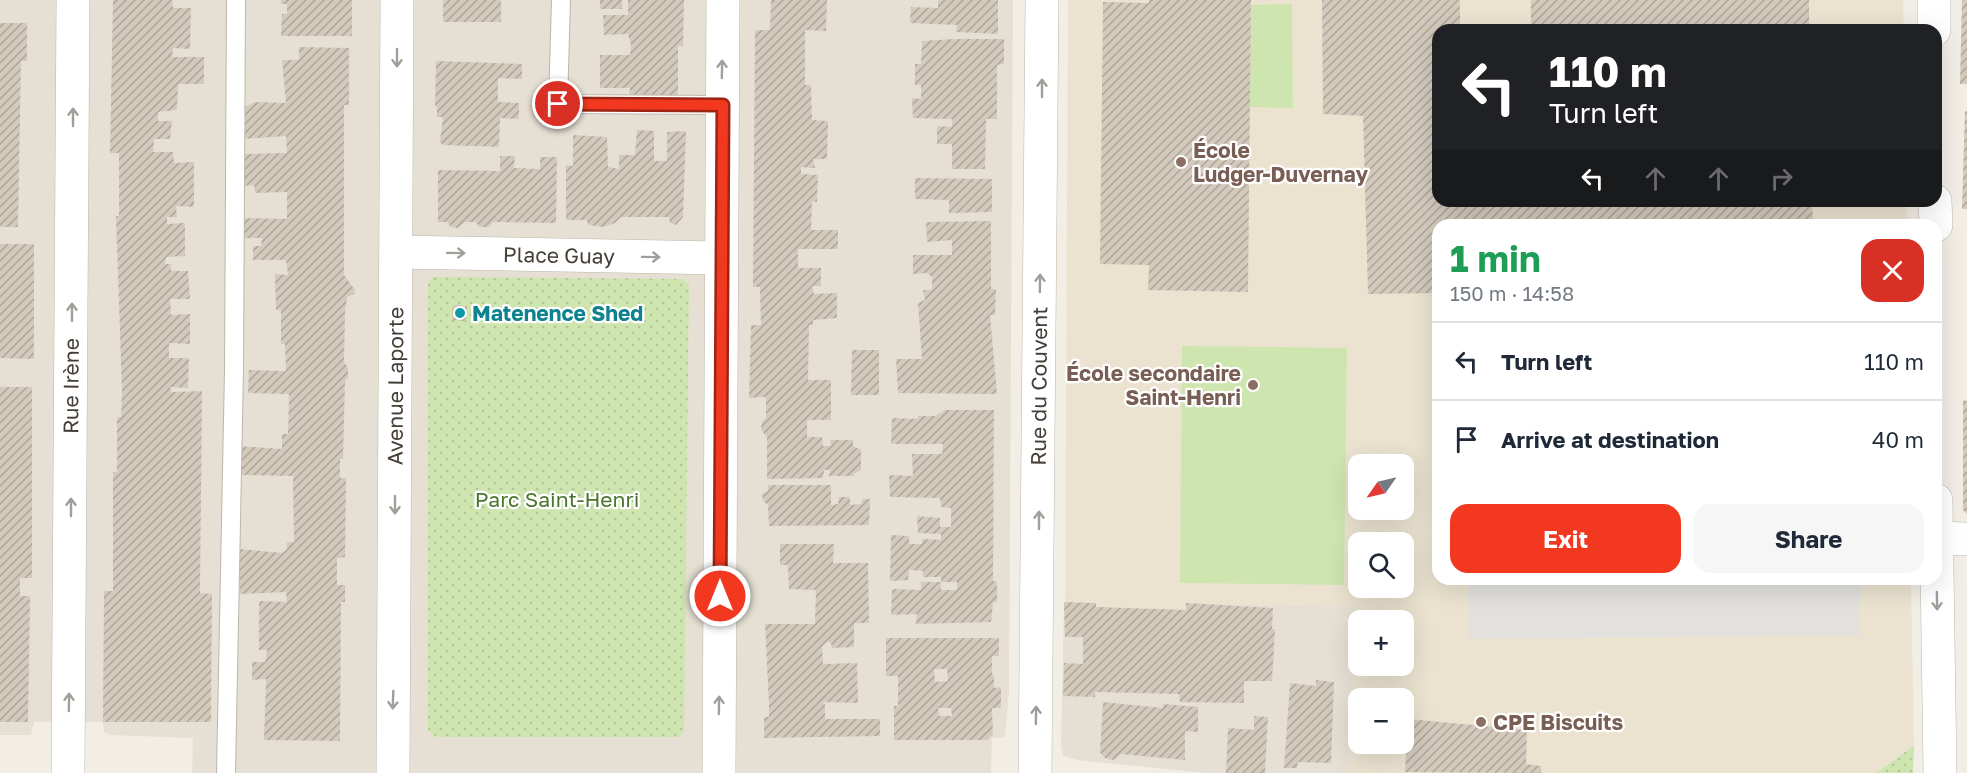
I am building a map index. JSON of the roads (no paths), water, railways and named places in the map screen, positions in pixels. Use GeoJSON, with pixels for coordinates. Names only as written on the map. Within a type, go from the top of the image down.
{"type":"FeatureCollection","features":[{"type":"Feature","properties":{"kind":"street","name":"Rue Irène"},"geometry":{"type":"LineString","coordinates":[[68,773],[73,0]]}},
{"type":"Feature","properties":{"kind":"street","name":"Avenue Laporte"},"geometry":{"type":"LineString","coordinates":[[393,773],[397,0]]}},
{"type":"Feature","properties":{"kind":"street"},"geometry":{"type":"LineString","coordinates":[[719,773],[723,0]]}},
{"type":"Feature","properties":{"kind":"street","name":"Rue du Couvent"},"geometry":{"type":"LineString","coordinates":[[1035,773],[1042,0]]}},
{"type":"Feature","properties":{"kind":"street"},"geometry":{"type":"LineString","coordinates":[[1934,0],[1934,24]]}},
{"type":"Feature","properties":{"kind":"street","name":"Place Guay"},"geometry":{"type":"LineString","coordinates":[[397,252],[720,258]]}},
{"type":"Feature","properties":{"kind":"street"},"geometry":{"type":"LineString","coordinates":[[1942,538],[1967,539]]}},
{"type":"Feature","properties":{"kind":"street"},"geometry":{"type":"LineString","coordinates":[[1938,585],[1940,773]]}},
{"type":"Feature","properties":{"kind":"lane"},"geometry":{"type":"LineString","coordinates":[[226,773],[234,358],[236,0]]}},
{"type":"Feature","properties":{"kind":"lane"},"geometry":{"type":"LineString","coordinates":[[561,0],[558,104],[723,105]]}},
{"type":"Feature","properties":{"kind":"place","name":"École Ludger-Duvernay"},"geometry":{"type":"Point","coordinates":[1181,162]}},
{"type":"Feature","properties":{"kind":"place","name":"Matenence Shed"},"geometry":{"type":"Point","coordinates":[460,313]}},
{"type":"Feature","properties":{"kind":"place","name":"École secondaire Saint-Henri"},"geometry":{"type":"Point","coordinates":[1253,385]}},
{"type":"Feature","properties":{"kind":"place","name":"CPE Biscuits"},"geometry":{"type":"Point","coordinates":[1481,722]}},
{"type":"Feature","properties":{"kind":"park label","name":"Parc Saint-Henri"},"geometry":{"type":"Point","coordinates":[557,499]}}]}
